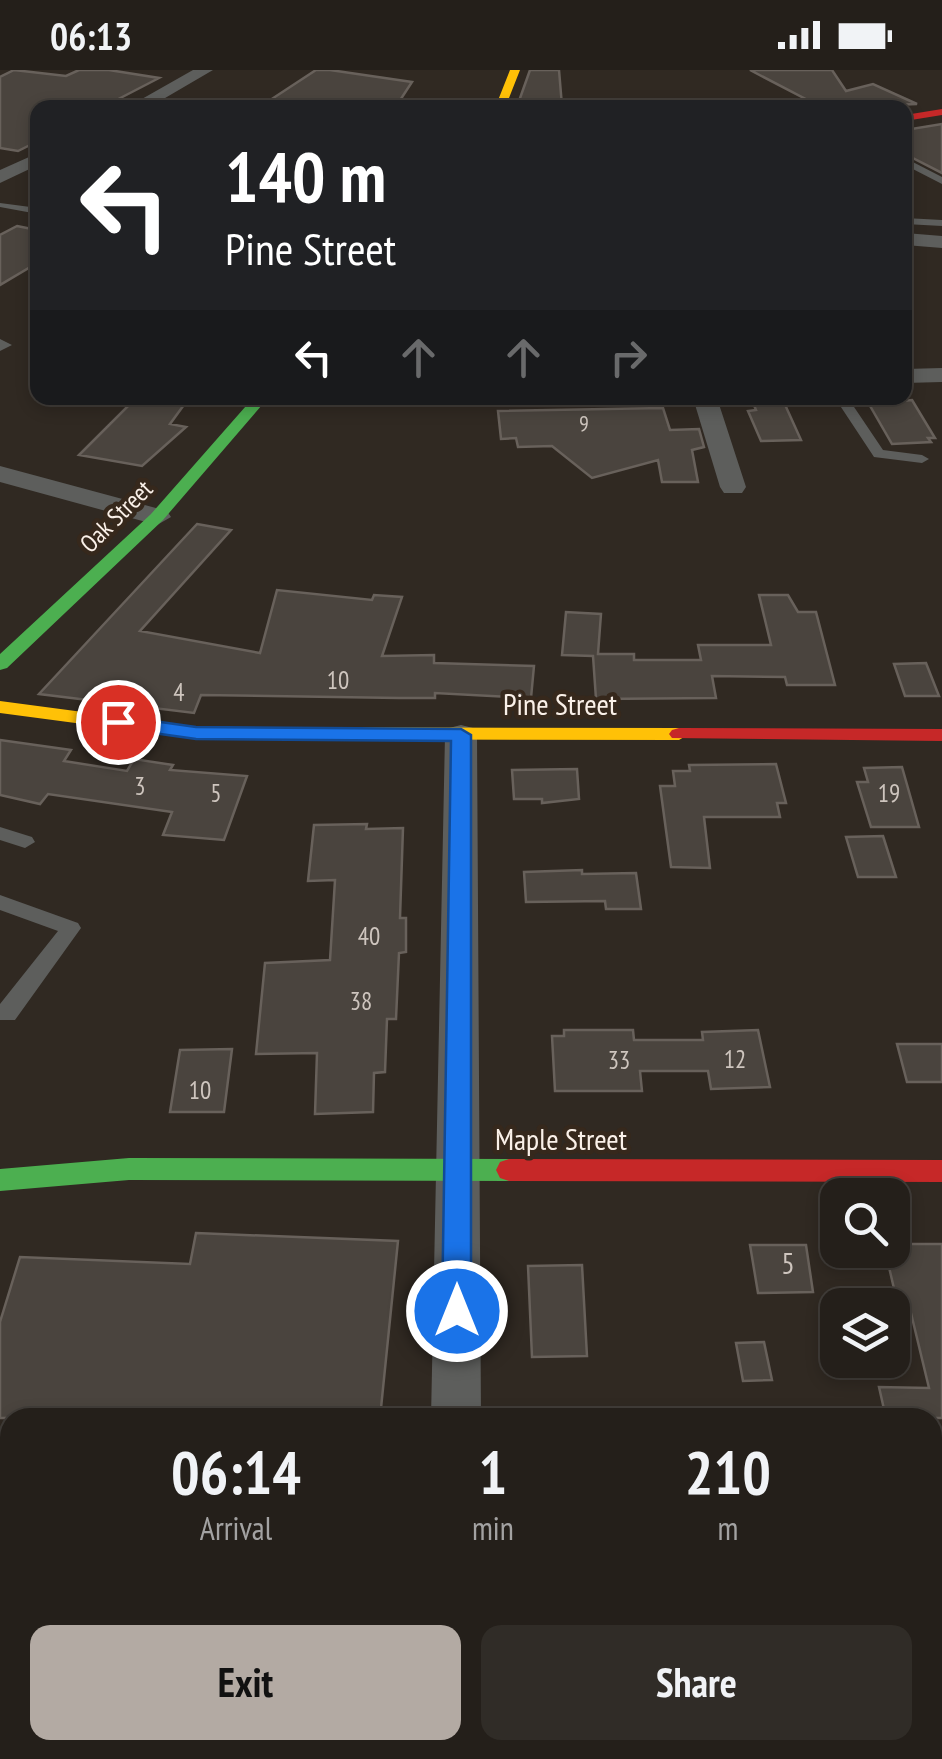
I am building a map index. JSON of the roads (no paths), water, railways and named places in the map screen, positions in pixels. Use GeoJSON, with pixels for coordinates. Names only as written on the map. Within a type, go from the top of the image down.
{"type":"FeatureCollection","features":[{"type":"Feature","properties":{"kind":"street"},"geometry":{"type":"LineString","coordinates":[[503,100],[515,70]]}},
{"type":"Feature","properties":{"kind":"street"},"geometry":{"type":"LineString","coordinates":[[148,100],[197,71]]}},
{"type":"Feature","properties":{"kind":"street"},"geometry":{"type":"LineString","coordinates":[[912,117],[942,112]]}},
{"type":"Feature","properties":{"kind":"street"},"geometry":{"type":"LineString","coordinates":[[0,180],[30,163]]}},
{"type":"Feature","properties":{"kind":"street"},"geometry":{"type":"LineString","coordinates":[[0,180],[30,188]]}},
{"type":"Feature","properties":{"kind":"street"},"geometry":{"type":"LineString","coordinates":[[912,240],[942,242]]}},
{"type":"Feature","properties":{"kind":"street"},"geometry":{"type":"LineString","coordinates":[[912,376],[942,375]]}},
{"type":"Feature","properties":{"kind":"street","name":"Oak Street"},"geometry":{"type":"LineString","coordinates":[[0,664],[157,517],[254,405]]}},
{"type":"Feature","properties":{"kind":"street"},"geometry":{"type":"LineString","coordinates":[[707,405],[733,487]]}},
{"type":"Feature","properties":{"kind":"street"},"geometry":{"type":"LineString","coordinates":[[0,474],[157,517]]}},
{"type":"Feature","properties":{"kind":"street","name":"Pine Street"},"geometry":{"type":"LineString","coordinates":[[0,706],[196,733],[942,735]]}},
{"type":"Feature","properties":{"kind":"street"},"geometry":{"type":"LineString","coordinates":[[456,1408],[461,735]]}},
{"type":"Feature","properties":{"kind":"street","name":"Maple Street"},"geometry":{"type":"LineString","coordinates":[[0,1180],[129,1169],[942,1171]]}},
{"type":"Feature","properties":{"kind":"lane"},"geometry":{"type":"LineString","coordinates":[[912,165],[938,177]]}},
{"type":"Feature","properties":{"kind":"lane"},"geometry":{"type":"LineString","coordinates":[[3,205],[30,210]]}},
{"type":"Feature","properties":{"kind":"lane"},"geometry":{"type":"LineString","coordinates":[[912,221],[942,223]]}},
{"type":"Feature","properties":{"kind":"lane"},"geometry":{"type":"LineString","coordinates":[[846,405],[872,448],[890,458],[922,458]]}},
{"type":"Feature","properties":{"kind":"lane"},"geometry":{"type":"LineString","coordinates":[[0,833],[25,842]]}},
{"type":"Feature","properties":{"kind":"lane"},"geometry":{"type":"LineString","coordinates":[[0,902],[71,928],[7,1014],[0,1012]]}}]}
